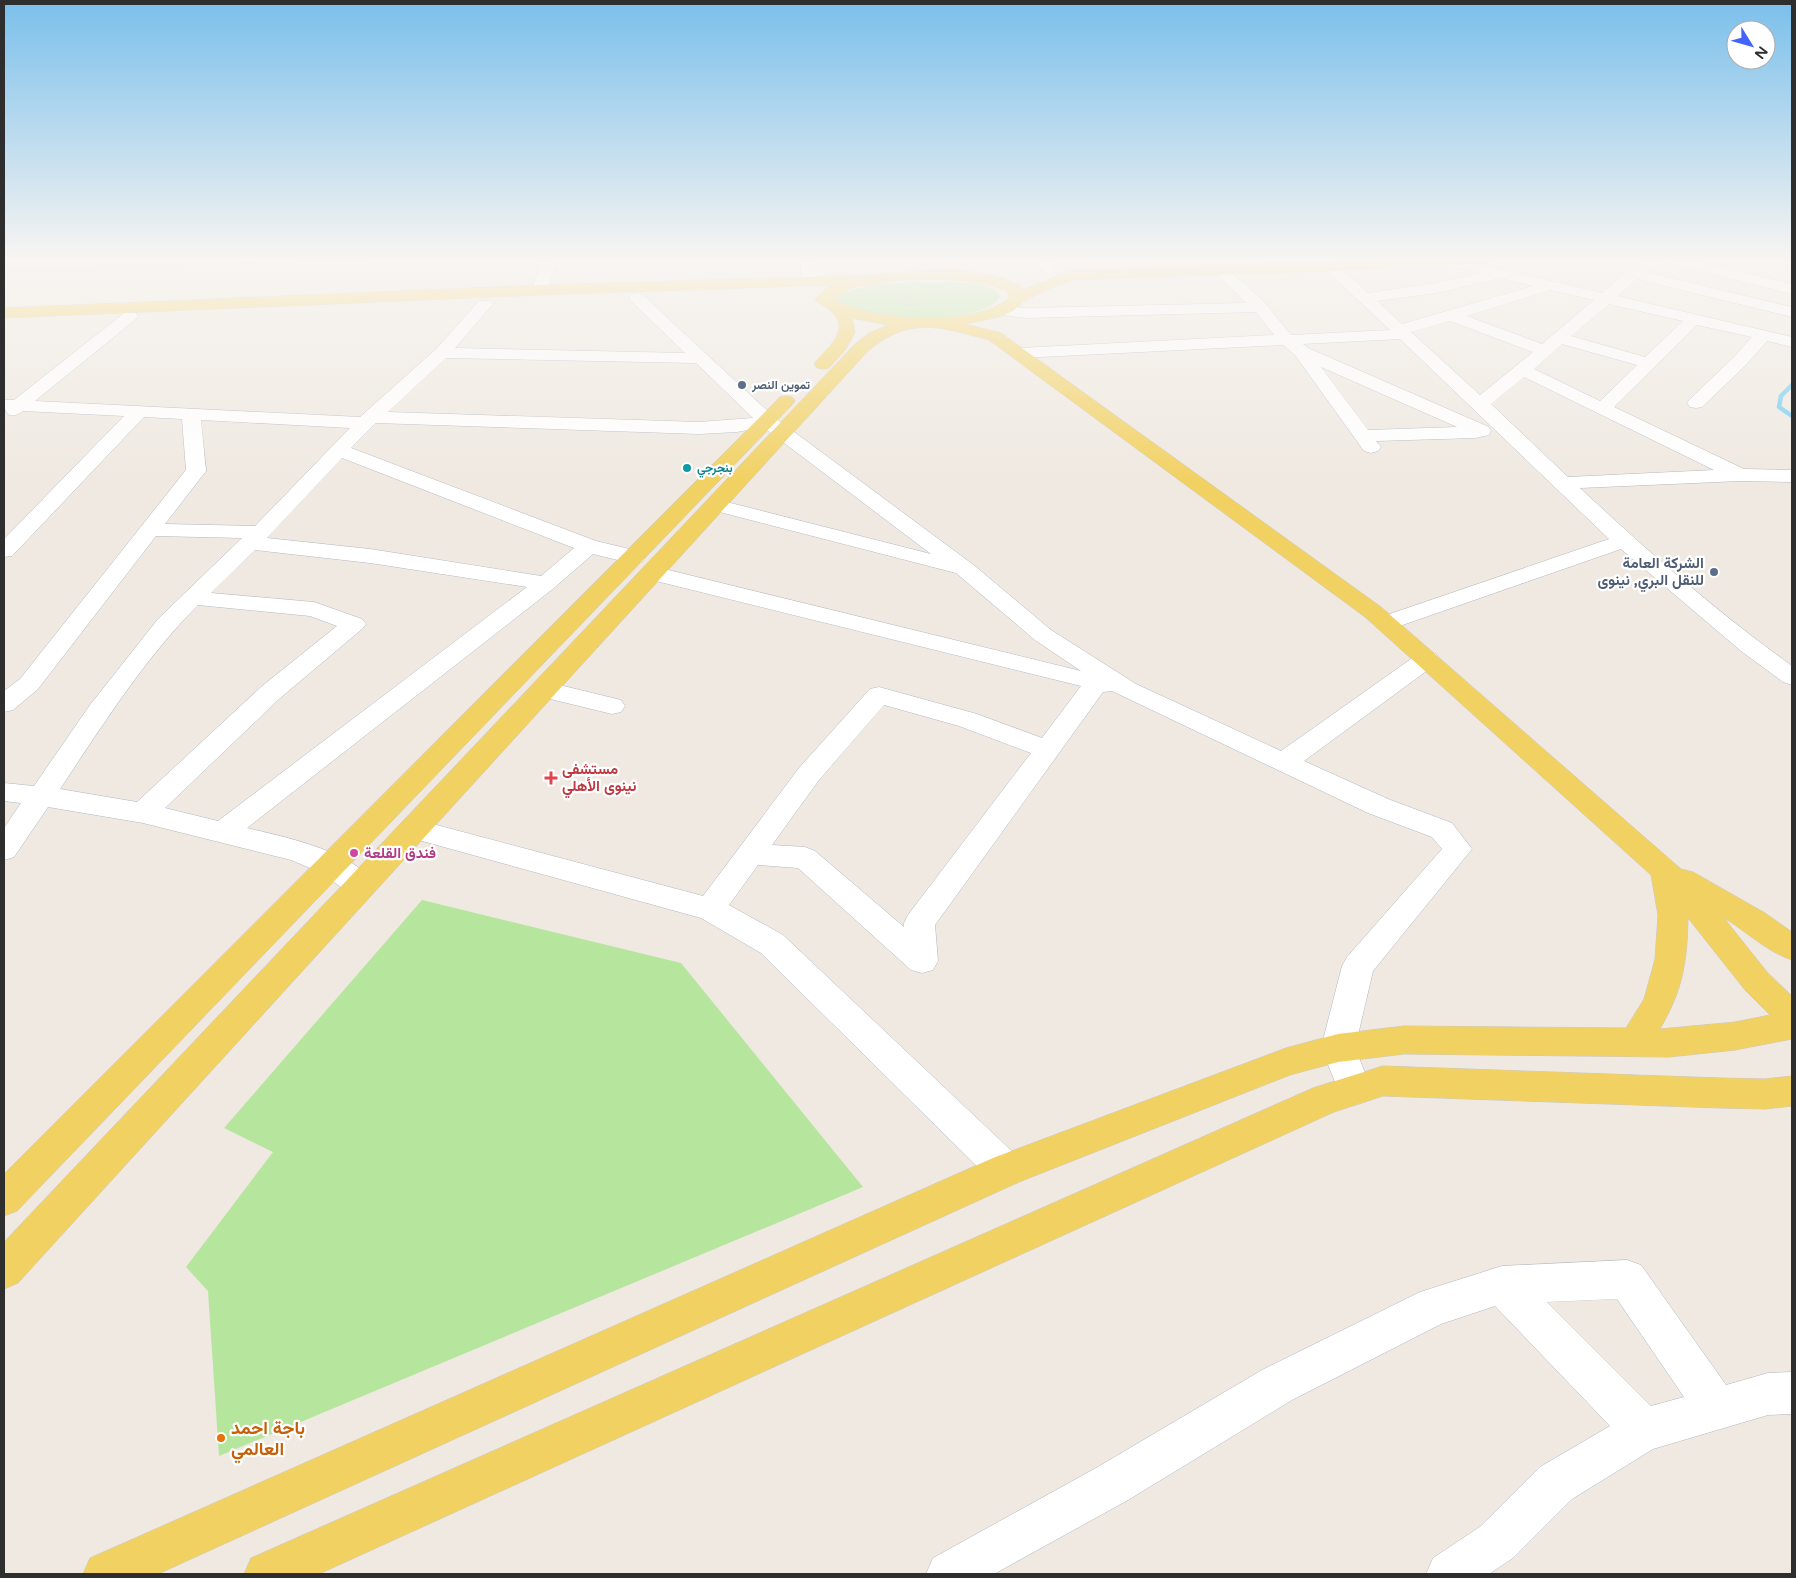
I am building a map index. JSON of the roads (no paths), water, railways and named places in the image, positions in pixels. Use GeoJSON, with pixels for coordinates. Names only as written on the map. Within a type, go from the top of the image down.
{"type":"FeatureCollection","features":[{"type":"Feature","properties":{"kind":"main road"},"geometry":{"type":"LineString","coordinates":[[4,1270],[543,689],[643,565],[715,505],[774,427],[840,346],[846,338],[846,333]]}},
{"type":"Feature","properties":{"kind":"main road"},"geometry":{"type":"LineString","coordinates":[[4,1199],[332,865],[643,565],[774,427],[867,342],[882,333]]}},
{"type":"Feature","properties":{"kind":"main road"},"geometry":{"type":"LineString","coordinates":[[981,333],[995,336],[1020,353],[1386,623],[1665,871],[1716,929],[1756,981],[1792,1016]]}},
{"type":"Feature","properties":{"kind":"main road"},"geometry":{"type":"LineString","coordinates":[[1665,871],[1754,921],[1792,948]]}},
{"type":"Feature","properties":{"kind":"main road"},"geometry":{"type":"LineString","coordinates":[[1634,1044],[1659,1002],[1671,959],[1673,915],[1665,871]]}},
{"type":"Feature","properties":{"kind":"main road"},"geometry":{"type":"LineString","coordinates":[[106,1574],[1006,1170],[1286,1062],[1338,1048],[1404,1040],[1634,1044],[1703,1040],[1751,1034],[1792,1025]]}},
{"type":"Feature","properties":{"kind":"main road"},"geometry":{"type":"LineString","coordinates":[[267,1574],[1316,1103],[1354,1090],[1383,1081],[1721,1093],[1765,1094],[1792,1091]]}},
{"type":"Feature","properties":{"kind":"street"},"geometry":{"type":"LineString","coordinates":[[4,417],[12,405],[108,333]]}},
{"type":"Feature","properties":{"kind":"street"},"geometry":{"type":"LineString","coordinates":[[4,850],[99,711],[166,624],[255,537],[338,450],[442,353],[460,333]]}},
{"type":"Feature","properties":{"kind":"street"},"geometry":{"type":"LineString","coordinates":[[672,333],[774,427],[968,571],[1043,635],[1128,690],[1378,806],[1442,830],[1458,849],[1358,966],[1338,1048],[1354,1090]]}},
{"type":"Feature","properties":{"kind":"street"},"geometry":{"type":"LineString","coordinates":[[1281,333],[1300,351],[1367,442],[1482,431],[1509,433]]}},
{"type":"Feature","properties":{"kind":"street"},"geometry":{"type":"LineString","coordinates":[[1020,353],[1390,333]]}},
{"type":"Feature","properties":{"kind":"street"},"geometry":{"type":"LineString","coordinates":[[1402,333],[1624,541],[1749,646],[1792,677]]}},
{"type":"Feature","properties":{"kind":"street"},"geometry":{"type":"LineString","coordinates":[[1497,333],[1543,350]]}},
{"type":"Feature","properties":{"kind":"street"},"geometry":{"type":"LineString","coordinates":[[1480,404],[1564,333]]}},
{"type":"Feature","properties":{"kind":"street"},"geometry":{"type":"LineString","coordinates":[[1602,409],[1680,333]]}},
{"type":"Feature","properties":{"kind":"street"},"geometry":{"type":"LineString","coordinates":[[1752,333],[1792,342]]}},
{"type":"Feature","properties":{"kind":"street"},"geometry":{"type":"LineString","coordinates":[[1696,403],[1740,361],[1763,335]]}},
{"type":"Feature","properties":{"kind":"street"},"geometry":{"type":"LineString","coordinates":[[1558,338],[1648,363]]}},
{"type":"Feature","properties":{"kind":"street"},"geometry":{"type":"LineString","coordinates":[[1300,351],[1482,431]]}},
{"type":"Feature","properties":{"kind":"street"},"geometry":{"type":"LineString","coordinates":[[442,353],[698,358]]}},
{"type":"Feature","properties":{"kind":"street"},"geometry":{"type":"LineString","coordinates":[[1522,370],[1740,475]]}},
{"type":"Feature","properties":{"kind":"street"},"geometry":{"type":"LineString","coordinates":[[12,405],[369,420],[699,428],[774,427]]}},
{"type":"Feature","properties":{"kind":"street"},"geometry":{"type":"LineString","coordinates":[[4,551],[140,411]]}},
{"type":"Feature","properties":{"kind":"street"},"geometry":{"type":"LineString","coordinates":[[4,704],[29,684],[196,471],[191,414]]}},
{"type":"Feature","properties":{"kind":"street"},"geometry":{"type":"LineString","coordinates":[[338,450],[643,565],[1128,690]]}},
{"type":"Feature","properties":{"kind":"street"},"geometry":{"type":"LineString","coordinates":[[1562,483],[1740,475],[1792,476]]}},
{"type":"Feature","properties":{"kind":"street"},"geometry":{"type":"LineString","coordinates":[[715,505],[968,571]]}},
{"type":"Feature","properties":{"kind":"street"},"geometry":{"type":"LineString","coordinates":[[148,530],[255,537],[546,583]]}},
{"type":"Feature","properties":{"kind":"street"},"geometry":{"type":"LineString","coordinates":[[1386,623],[1624,541]]}},
{"type":"Feature","properties":{"kind":"street"},"geometry":{"type":"LineString","coordinates":[[223,832],[546,583],[589,546]]}},
{"type":"Feature","properties":{"kind":"street"},"geometry":{"type":"LineString","coordinates":[[143,813],[270,693],[354,624],[314,609],[193,598]]}},
{"type":"Feature","properties":{"kind":"street"},"geometry":{"type":"LineString","coordinates":[[1284,762],[1427,659]]}},
{"type":"Feature","properties":{"kind":"street"},"geometry":{"type":"LineString","coordinates":[[750,854],[805,858],[922,961],[918,923],[1096,683]]}},
{"type":"Feature","properties":{"kind":"street"},"geometry":{"type":"LineString","coordinates":[[543,689],[612,706]]}},
{"type":"Feature","properties":{"kind":"street"},"geometry":{"type":"LineString","coordinates":[[710,909],[809,774],[878,695],[968,720],[1047,750]]}},
{"type":"Feature","properties":{"kind":"street"},"geometry":{"type":"LineString","coordinates":[[4,792],[42,796],[143,813],[298,851],[332,865],[361,886]]}},
{"type":"Feature","properties":{"kind":"street"},"geometry":{"type":"LineString","coordinates":[[414,829],[710,909],[772,944],[1006,1170]]}},
{"type":"Feature","properties":{"kind":"street"},"geometry":{"type":"LineString","coordinates":[[949,1574],[1112,1484],[1277,1385],[1434,1306],[1502,1285],[1626,1279],[1717,1409]]}},
{"type":"Feature","properties":{"kind":"street"},"geometry":{"type":"LineString","coordinates":[[1502,1285],[1644,1430]]}},
{"type":"Feature","properties":{"kind":"street"},"geometry":{"type":"LineString","coordinates":[[1449,1574],[1497,1542],[1556,1483],[1644,1430],[1768,1394],[1792,1393]]}},
{"type":"Feature","properties":{"kind":"waterway"},"geometry":{"type":"LineString","coordinates":[[1792,385],[1781,396],[1779,407],[1792,416]]}},
{"type":"Feature","properties":{"kind":"place","name":"تموين النصر"},"geometry":{"type":"Point","coordinates":[742,385]}},
{"type":"Feature","properties":{"kind":"place","name":"بنجرجي"},"geometry":{"type":"Point","coordinates":[687,468]}},
{"type":"Feature","properties":{"kind":"place","name":"الشركة العامة للنقل البري, نينوى"},"geometry":{"type":"Point","coordinates":[1714,572]}},
{"type":"Feature","properties":{"kind":"place","name":"مستشفى نينوى الأهلي"},"geometry":{"type":"Point","coordinates":[551,778]}},
{"type":"Feature","properties":{"kind":"place","name":"فندق القلعة"},"geometry":{"type":"Point","coordinates":[354,853]}},
{"type":"Feature","properties":{"kind":"place","name":"باجة احمد العالمي"},"geometry":{"type":"Point","coordinates":[221,1438]}}]}
